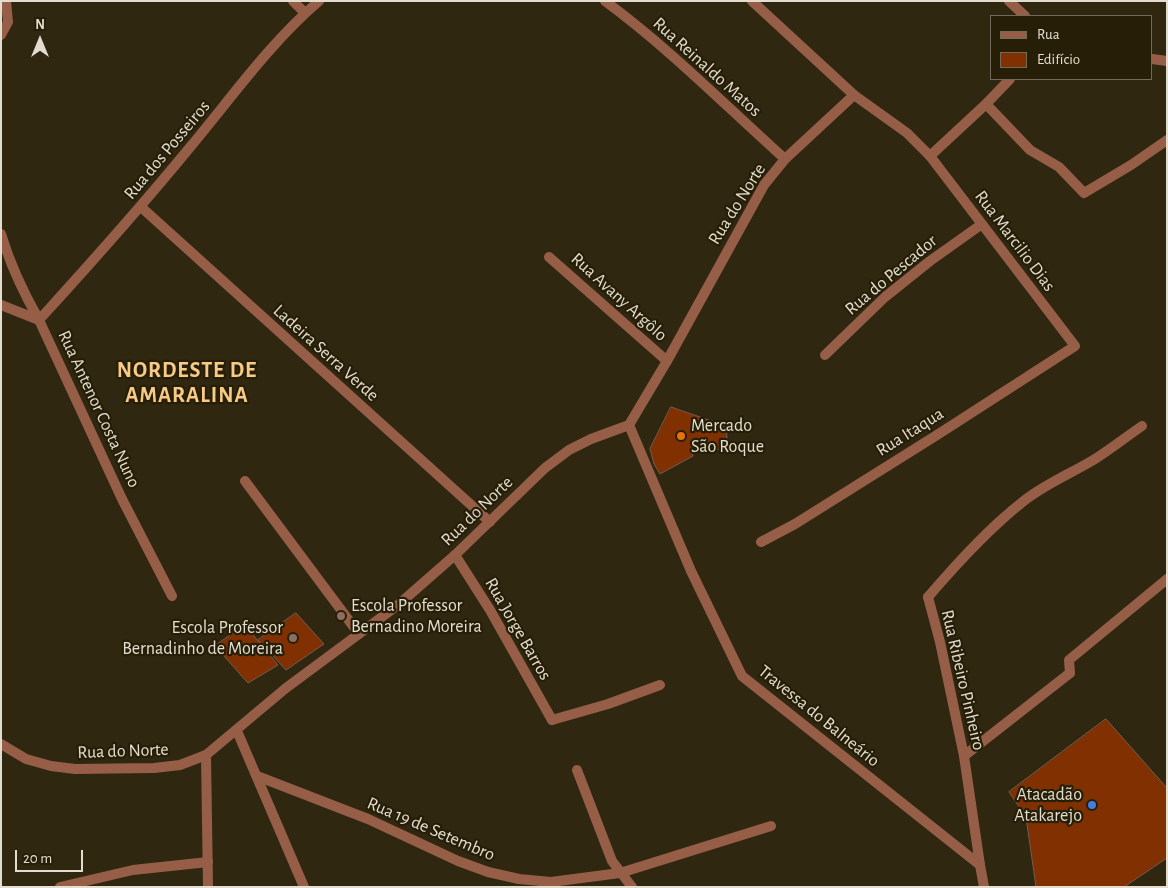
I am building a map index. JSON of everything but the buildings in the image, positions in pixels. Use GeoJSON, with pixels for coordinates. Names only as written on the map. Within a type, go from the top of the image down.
{"type":"FeatureCollection","features":[{"type":"Feature","properties":{"kind":"street"},"geometry":{"type":"LineString","coordinates":[[1,36],[8,22],[6,1]]}},
{"type":"Feature","properties":{"kind":"street"},"geometry":{"type":"LineString","coordinates":[[293,1],[305,13]]}},
{"type":"Feature","properties":{"kind":"street","name":"Rua dos Posseiros"},"geometry":{"type":"LineString","coordinates":[[39,320],[141,207],[272,49],[305,13],[319,1]]}},
{"type":"Feature","properties":{"kind":"street","name":"Rua Reinaldo Matos"},"geometry":{"type":"LineString","coordinates":[[605,1],[639,26],[785,159]]}},
{"type":"Feature","properties":{"kind":"street","name":"Rua Marcilio Dias"},"geometry":{"type":"LineString","coordinates":[[752,1],[854,95],[906,133],[930,156],[1075,346]]}},
{"type":"Feature","properties":{"kind":"street"},"geometry":{"type":"LineString","coordinates":[[1009,1],[1025,15]]}},
{"type":"Feature","properties":{"kind":"street"},"geometry":{"type":"LineString","coordinates":[[1153,59],[1167,61]]}},
{"type":"Feature","properties":{"kind":"street"},"geometry":{"type":"LineString","coordinates":[[930,156],[1009,80]]}},
{"type":"Feature","properties":{"kind":"street","name":"Rua do Norte"},"geometry":{"type":"LineString","coordinates":[[1,744],[26,759],[50,766],[75,769],[154,768],[180,765],[206,755],[286,688],[398,605],[455,555],[546,468],[569,450],[591,439],[629,425],[667,361],[764,185],[785,159],[854,95]]}},
{"type":"Feature","properties":{"kind":"street"},"geometry":{"type":"LineString","coordinates":[[986,104],[1030,150],[1059,167],[1084,193],[1131,165],[1167,140]]}},
{"type":"Feature","properties":{"kind":"street","name":"Ladeira Serra Verde"},"geometry":{"type":"LineString","coordinates":[[141,207],[490,522]]}},
{"type":"Feature","properties":{"kind":"street","name":"Rua do Pescador"},"geometry":{"type":"LineString","coordinates":[[825,355],[885,297],[930,261],[982,224]]}},
{"type":"Feature","properties":{"kind":"street","name":"Rua Antenor Costa Nuno"},"geometry":{"type":"LineString","coordinates":[[1,234],[23,292],[39,320],[122,499],[172,596]]}},
{"type":"Feature","properties":{"kind":"street","name":"Rua Avany Argôlo"},"geometry":{"type":"LineString","coordinates":[[549,257],[667,361]]}},
{"type":"Feature","properties":{"kind":"street"},"geometry":{"type":"LineString","coordinates":[[1,305],[39,320]]}},
{"type":"Feature","properties":{"kind":"street","name":"Rua Itaqua"},"geometry":{"type":"LineString","coordinates":[[761,542],[795,524],[937,436],[1075,346]]}},
{"type":"Feature","properties":{"kind":"street","name":"Travessa do Balneário"},"geometry":{"type":"LineString","coordinates":[[629,425],[691,571],[742,676],[980,865]]}},
{"type":"Feature","properties":{"kind":"street","name":"Rua Ribeiro Pinheiro"},"geometry":{"type":"LineString","coordinates":[[980,865],[964,756],[940,642],[928,597],[965,554],[1013,509],[1055,480],[1096,458],[1142,426]]}},
{"type":"Feature","properties":{"kind":"street"},"geometry":{"type":"LineString","coordinates":[[245,481],[359,634]]}},
{"type":"Feature","properties":{"kind":"street","name":"Rua Jorge Barros"},"geometry":{"type":"LineString","coordinates":[[455,555],[490,610],[552,720],[608,704],[660,685]]}},
{"type":"Feature","properties":{"kind":"street"},"geometry":{"type":"LineString","coordinates":[[964,756],[1070,673],[1069,660],[1167,578]]}},
{"type":"Feature","properties":{"kind":"street"},"geometry":{"type":"LineString","coordinates":[[236,731],[304,887]]}},
{"type":"Feature","properties":{"kind":"street"},"geometry":{"type":"LineString","coordinates":[[206,755],[208,887]]}},
{"type":"Feature","properties":{"kind":"street"},"geometry":{"type":"LineString","coordinates":[[577,770],[612,860],[632,887]]}},
{"type":"Feature","properties":{"kind":"street","name":"Rua 19 de Setembro"},"geometry":{"type":"LineString","coordinates":[[257,776],[350,812],[488,872],[519,879],[551,882],[620,873],[771,826]]}},
{"type":"Feature","properties":{"kind":"street"},"geometry":{"type":"LineString","coordinates":[[60,887],[133,870],[208,862]]}},
{"type":"Feature","properties":{"kind":"street"},"geometry":{"type":"LineString","coordinates":[[980,865],[984,887]]}},
{"type":"Feature","properties":{"kind":"place","name":"Mercado São Roque"},"geometry":{"type":"Point","coordinates":[681,436]}},
{"type":"Feature","properties":{"kind":"place","name":"Escola Professor Bernadino Moreira"},"geometry":{"type":"Point","coordinates":[341,616]}},
{"type":"Feature","properties":{"kind":"place","name":"Escola Professor Bernadinho de Moreira"},"geometry":{"type":"Point","coordinates":[293,638]}},
{"type":"Feature","properties":{"kind":"place","name":"Atacadão Atakarejo"},"geometry":{"type":"Point","coordinates":[1092,805]}},
{"type":"Feature","properties":{"kind":"district","name":"NORDESTE DE AMARALINA"},"geometry":{"type":"Point","coordinates":[187,382]}}]}
